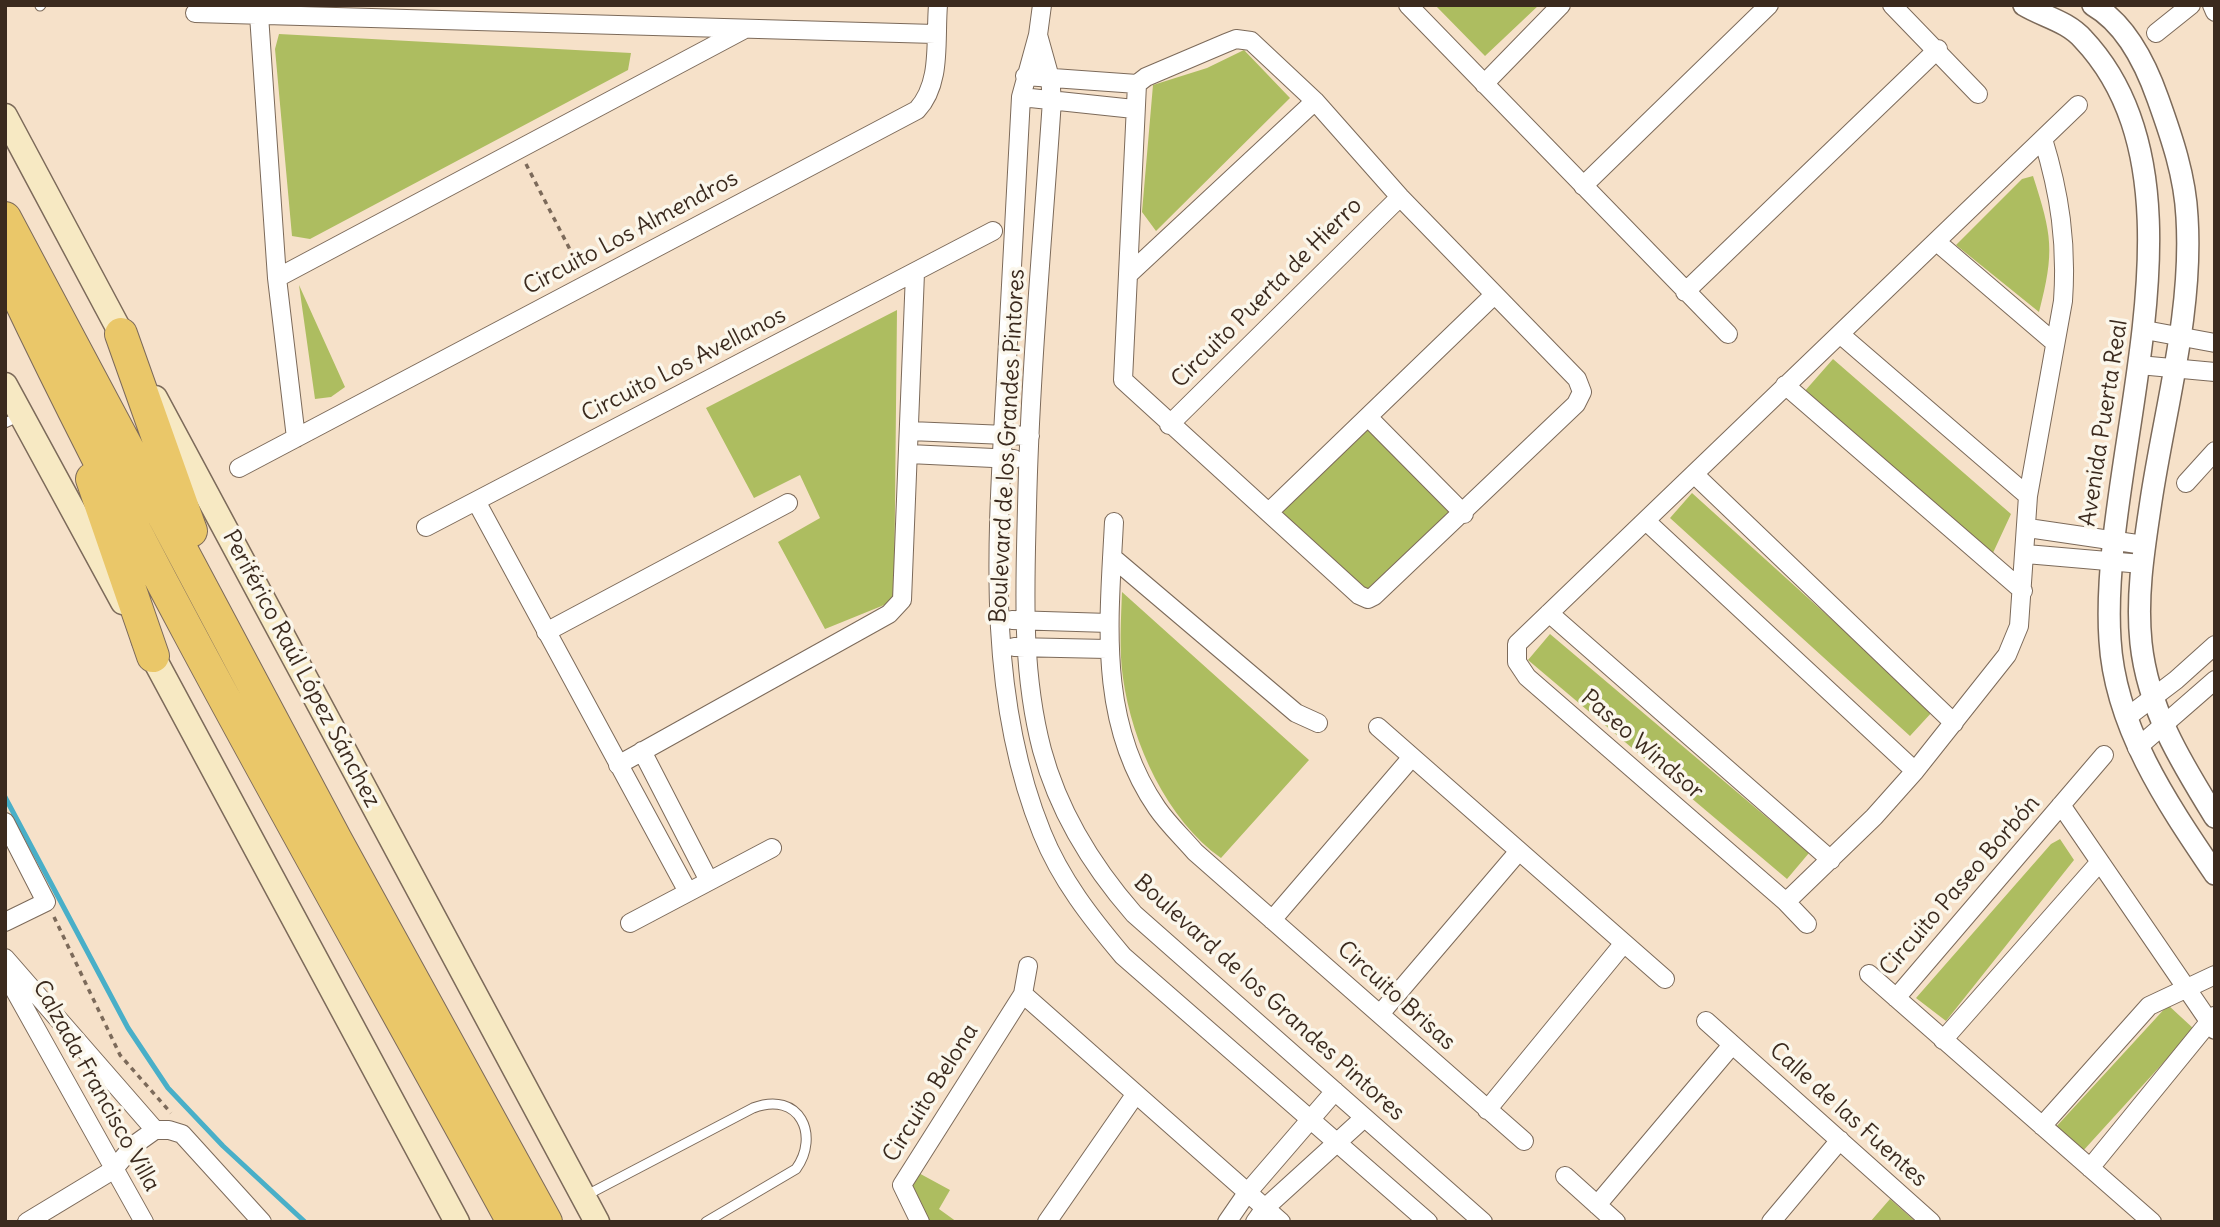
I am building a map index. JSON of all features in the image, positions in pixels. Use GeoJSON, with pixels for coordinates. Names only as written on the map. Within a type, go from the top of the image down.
{"type":"FeatureCollection","features":[{"type":"Feature","properties":{"kind":"highway","name":"Periférico Raúl López Sánchez"},"geometry":{"type":"LineString","coordinates":[[5,218],[15,262],[60,385],[513,1222]]}},
{"type":"Feature","properties":{"kind":"highway","name":"Periférico Raúl López Sánchez"},"geometry":{"type":"LineString","coordinates":[[15,262],[232,641],[336,840],[546,1222]]}},
{"type":"Feature","properties":{"kind":"highway"},"geometry":{"type":"LineString","coordinates":[[121,334],[232,641]]}},
{"type":"Feature","properties":{"kind":"highway"},"geometry":{"type":"LineString","coordinates":[[60,385],[153,656]]}},
{"type":"Feature","properties":{"kind":"main road","name":"Periférico Raúl López Sánchez"},"geometry":{"type":"LineString","coordinates":[[5,116],[597,1222]]}},
{"type":"Feature","properties":{"kind":"main road"},"geometry":{"type":"LineString","coordinates":[[5,385],[13,419],[153,656],[457,1222]]}},
{"type":"Feature","properties":{"kind":"street","name":"Circuito Los Almendros"},"geometry":{"type":"LineString","coordinates":[[239,468],[917,110],[925,101],[934,81],[938,5]]}},
{"type":"Feature","properties":{"kind":"street","name":"Boulevard de los Grandes Pintores"},"geometry":{"type":"LineString","coordinates":[[1042,5],[1038,35],[1021,97],[1003,435],[998,620],[1000,647],[1017,744],[1031,800],[1042,833],[1063,876],[1091,918],[1124,956],[1428,1222]]}},
{"type":"Feature","properties":{"kind":"street"},"geometry":{"type":"LineString","coordinates":[[1408,5],[1728,334]]}},
{"type":"Feature","properties":{"kind":"street"},"geometry":{"type":"LineString","coordinates":[[1484,83],[1561,5]]}},
{"type":"Feature","properties":{"kind":"street"},"geometry":{"type":"LineString","coordinates":[[1583,186],[1769,5]]}},
{"type":"Feature","properties":{"kind":"street"},"geometry":{"type":"LineString","coordinates":[[1892,5],[1938,49],[1978,94]]}},
{"type":"Feature","properties":{"kind":"street"},"geometry":{"type":"LineString","coordinates":[[2093,5],[2110,17],[2138,55],[2152,81],[2174,143],[2182,179],[2188,251],[2179,336],[2143,554],[2139,606],[2141,643],[2152,699],[2162,726],[2215,817]]}},
{"type":"Feature","properties":{"kind":"street"},"geometry":{"type":"LineString","coordinates":[[2156,33],[2191,5]]}},
{"type":"Feature","properties":{"kind":"street"},"geometry":{"type":"LineString","coordinates":[[2212,5],[2215,12]]}},
{"type":"Feature","properties":{"kind":"street","name":"Avenida Puerta Real"},"geometry":{"type":"LineString","coordinates":[[2034,7],[2068,25],[2084,39],[2110,75],[2126,106],[2147,179],[2152,254],[2145,330],[2112,539],[2110,641],[2115,678],[2137,748],[2215,874]]}},
{"type":"Feature","properties":{"kind":"street"},"geometry":{"type":"LineString","coordinates":[[195,13],[259,15],[434,12],[746,28],[935,34]]}},
{"type":"Feature","properties":{"kind":"street"},"geometry":{"type":"LineString","coordinates":[[259,15],[277,278],[296,438]]}},
{"type":"Feature","properties":{"kind":"street"},"geometry":{"type":"LineString","coordinates":[[277,278],[746,28]]}},
{"type":"Feature","properties":{"kind":"street","name":"Boulevard de los Grandes Pintores"},"geometry":{"type":"LineString","coordinates":[[1038,35],[1050,78],[1052,100],[1028,460],[1024,621],[1032,706],[1054,788],[1068,821],[1101,876],[1134,914],[1483,1222]]}},
{"type":"Feature","properties":{"kind":"street","name":"Circuito Puerta de Hierro"},"geometry":{"type":"LineString","coordinates":[[1245,39],[1257,46],[1315,101],[1400,197],[1577,379],[1582,392],[1576,404],[1464,514],[1368,598],[1359,595],[1270,511],[1169,425],[1123,380],[1137,84],[1146,77],[1226,43],[1245,39]]}},
{"type":"Feature","properties":{"kind":"street"},"geometry":{"type":"LineString","coordinates":[[1685,292],[1938,49]]}},
{"type":"Feature","properties":{"kind":"street"},"geometry":{"type":"LineString","coordinates":[[2110,75],[2138,55]]}},
{"type":"Feature","properties":{"kind":"street"},"geometry":{"type":"LineString","coordinates":[[1025,76],[1137,84]]}},
{"type":"Feature","properties":{"kind":"street"},"geometry":{"type":"LineString","coordinates":[[1021,97],[1134,109]]}},
{"type":"Feature","properties":{"kind":"street"},"geometry":{"type":"LineString","coordinates":[[1128,275],[1315,101]]}},
{"type":"Feature","properties":{"kind":"street","name":"Paseo Windsor"},"geometry":{"type":"LineString","coordinates":[[1807,925],[1786,902],[1527,677],[1517,662],[1517,645],[1785,385],[1938,243],[2078,105]]}},
{"type":"Feature","properties":{"kind":"street"},"geometry":{"type":"LineString","coordinates":[[1786,902],[1831,860],[1915,771],[2007,655],[2019,626],[2028,528],[2028,496],[2063,301],[2064,240],[2055,176],[2043,139]]}},
{"type":"Feature","properties":{"kind":"street","name":"Circuito Puerta de Hierro"},"geometry":{"type":"LineString","coordinates":[[1169,425],[1400,197]]}},
{"type":"Feature","properties":{"kind":"street","name":"Circuito Los Avellanos"},"geometry":{"type":"LineString","coordinates":[[426,527],[993,231]]}},
{"type":"Feature","properties":{"kind":"street"},"geometry":{"type":"LineString","coordinates":[[1938,243],[2054,342]]}},
{"type":"Feature","properties":{"kind":"street"},"geometry":{"type":"LineString","coordinates":[[618,765],[897,608],[904,590],[915,273]]}},
{"type":"Feature","properties":{"kind":"street"},"geometry":{"type":"LineString","coordinates":[[1270,511],[1494,295]]}},
{"type":"Feature","properties":{"kind":"street"},"geometry":{"type":"LineString","coordinates":[[2145,330],[2215,343]]}},
{"type":"Feature","properties":{"kind":"street"},"geometry":{"type":"LineString","coordinates":[[1841,335],[2028,496]]}},
{"type":"Feature","properties":{"kind":"street"},"geometry":{"type":"LineString","coordinates":[[2139,365],[2215,372]]}},
{"type":"Feature","properties":{"kind":"street"},"geometry":{"type":"LineString","coordinates":[[1785,385],[2023,591]]}},
{"type":"Feature","properties":{"kind":"street"},"geometry":{"type":"LineString","coordinates":[[1368,417],[1464,514]]}},
{"type":"Feature","properties":{"kind":"street"},"geometry":{"type":"LineString","coordinates":[[910,431],[1030,436]]}},
{"type":"Feature","properties":{"kind":"street"},"geometry":{"type":"LineString","coordinates":[[2186,483],[2215,451]]}},
{"type":"Feature","properties":{"kind":"street"},"geometry":{"type":"LineString","coordinates":[[909,453],[1028,460]]}},
{"type":"Feature","properties":{"kind":"street"},"geometry":{"type":"LineString","coordinates":[[1694,474],[1954,723]]}},
{"type":"Feature","properties":{"kind":"street"},"geometry":{"type":"LineString","coordinates":[[476,501],[688,892]]}},
{"type":"Feature","properties":{"kind":"street"},"geometry":{"type":"LineString","coordinates":[[546,632],[788,503]]}},
{"type":"Feature","properties":{"kind":"street"},"geometry":{"type":"LineString","coordinates":[[1646,521],[1915,771]]}},
{"type":"Feature","properties":{"kind":"street","name":"Circuito Brisas"},"geometry":{"type":"LineString","coordinates":[[1114,522],[1107,649],[1115,709],[1131,758],[1157,808],[1195,852],[1524,1141]]}},
{"type":"Feature","properties":{"kind":"street"},"geometry":{"type":"LineString","coordinates":[[2028,528],[2112,539],[2143,554]]}},
{"type":"Feature","properties":{"kind":"street"},"geometry":{"type":"LineString","coordinates":[[2026,554],[2111,561],[2143,554]]}},
{"type":"Feature","properties":{"kind":"street"},"geometry":{"type":"LineString","coordinates":[[1112,557],[1296,713],[1318,723]]}},
{"type":"Feature","properties":{"kind":"street","name":"Paseo Windsor"},"geometry":{"type":"LineString","coordinates":[[1549,612],[1831,860]]}},
{"type":"Feature","properties":{"kind":"street"},"geometry":{"type":"LineString","coordinates":[[998,620],[1109,623]]}},
{"type":"Feature","properties":{"kind":"street"},"geometry":{"type":"LineString","coordinates":[[1000,647],[1107,649]]}},
{"type":"Feature","properties":{"kind":"street"},"geometry":{"type":"LineString","coordinates":[[2126,718],[2213,651]]}},
{"type":"Feature","properties":{"kind":"street"},"geometry":{"type":"LineString","coordinates":[[2137,748],[2215,680]]}},
{"type":"Feature","properties":{"kind":"street"},"geometry":{"type":"LineString","coordinates":[[1378,727],[1665,979]]}},
{"type":"Feature","properties":{"kind":"street"},"geometry":{"type":"LineString","coordinates":[[642,751],[709,881]]}},
{"type":"Feature","properties":{"kind":"street","name":"Circuito Paseo Borbón"},"geometry":{"type":"LineString","coordinates":[[1896,998],[2104,755]]}},
{"type":"Feature","properties":{"kind":"street"},"geometry":{"type":"LineString","coordinates":[[1272,920],[1412,757]]}},
{"type":"Feature","properties":{"kind":"street","name":"Circuito Paseo Borbón"},"geometry":{"type":"LineString","coordinates":[[2061,805],[2184,989],[2213,1022],[2090,1168]]}},
{"type":"Feature","properties":{"kind":"street"},"geometry":{"type":"LineString","coordinates":[[5,822],[46,902],[5,922]]}},
{"type":"Feature","properties":{"kind":"street"},"geometry":{"type":"LineString","coordinates":[[631,923],[772,848]]}},
{"type":"Feature","properties":{"kind":"street"},"geometry":{"type":"LineString","coordinates":[[1380,1014],[1519,851]]}},
{"type":"Feature","properties":{"kind":"street"},"geometry":{"type":"LineString","coordinates":[[1943,1040],[2099,863]]}},
{"type":"Feature","properties":{"kind":"street"},"geometry":{"type":"LineString","coordinates":[[1487,1110],[1624,943]]}},
{"type":"Feature","properties":{"kind":"street"},"geometry":{"type":"LineString","coordinates":[[5,958],[155,1130]]}},
{"type":"Feature","properties":{"kind":"street","name":"Circuito Belona"},"geometry":{"type":"LineString","coordinates":[[920,1222],[902,1185],[1023,994],[1028,966]]}},
{"type":"Feature","properties":{"kind":"street","name":"Calzada Francisco Villa"},"geometry":{"type":"LineString","coordinates":[[5,973],[144,1222]]}},
{"type":"Feature","properties":{"kind":"street","name":"Circuito Paseo Borbón"},"geometry":{"type":"LineString","coordinates":[[1869,974],[2152,1222]]}},
{"type":"Feature","properties":{"kind":"street"},"geometry":{"type":"LineString","coordinates":[[2042,1126],[2149,1006],[2215,975]]}},
{"type":"Feature","properties":{"kind":"street"},"geometry":{"type":"LineString","coordinates":[[1023,994],[1247,1193],[1260,1215],[1281,1222]]}},
{"type":"Feature","properties":{"kind":"street","name":"Calle de las Fuentes"},"geometry":{"type":"LineString","coordinates":[[1706,1021],[1931,1222]]}},
{"type":"Feature","properties":{"kind":"street","name":"Calle de las Fuentes"},"geometry":{"type":"LineString","coordinates":[[1597,1205],[1732,1045]]}},
{"type":"Feature","properties":{"kind":"street"},"geometry":{"type":"LineString","coordinates":[[1227,1222],[1247,1193],[1335,1091]]}},
{"type":"Feature","properties":{"kind":"street"},"geometry":{"type":"LineString","coordinates":[[1047,1222],[1136,1095]]}},
{"type":"Feature","properties":{"kind":"street"},"geometry":{"type":"LineString","coordinates":[[1260,1215],[1364,1118]]}},
{"type":"Feature","properties":{"kind":"street"},"geometry":{"type":"LineString","coordinates":[[27,1222],[113,1170],[134,1146],[155,1130],[169,1130],[182,1134],[262,1222]]}},
{"type":"Feature","properties":{"kind":"street"},"geometry":{"type":"LineString","coordinates":[[1770,1222],[1840,1140]]}},
{"type":"Feature","properties":{"kind":"street"},"geometry":{"type":"LineString","coordinates":[[1564,1177],[1616,1222]]}},
{"type":"Feature","properties":{"kind":"lane"},"geometry":{"type":"LineString","coordinates":[[583,1197],[769,1101],[784,1102],[792,1107],[799,1117],[807,1146],[805,1157],[796,1169],[706,1222]]}},
{"type":"Feature","properties":{"kind":"path"},"geometry":{"type":"LineString","coordinates":[[519,148],[587,284]]}},
{"type":"Feature","properties":{"kind":"path"},"geometry":{"type":"LineString","coordinates":[[46,902],[120,1055],[173,1114]]}},
{"type":"Feature","properties":{"kind":"green space"},"geometry":{"type":"Polygon","coordinates":[[[1435,5],[1539,5],[1485,56],[1435,5]]]}},
{"type":"Feature","properties":{"kind":"green space"},"geometry":{"type":"Polygon","coordinates":[[[279,34],[631,53],[628,70],[310,239],[292,236],[275,49],[279,34]]]}},
{"type":"Feature","properties":{"kind":"green space"},"geometry":{"type":"Polygon","coordinates":[[[1244,50],[1290,98],[1156,231],[1142,212],[1153,85],[1207,68],[1244,50]]]}},
{"type":"Feature","properties":{"kind":"green space"},"geometry":{"type":"Polygon","coordinates":[[[2033,176],[2049,243],[2047,273],[2039,312],[1956,245],[2022,179],[2033,176]]]}},
{"type":"Feature","properties":{"kind":"green space"},"geometry":{"type":"Polygon","coordinates":[[[299,285],[345,387],[331,397],[315,399],[299,285]]]}},
{"type":"Feature","properties":{"kind":"green space"},"geometry":{"type":"Polygon","coordinates":[[[897,310],[894,601],[825,629],[778,542],[820,518],[800,475],[754,498],[706,408],[897,310]]]}},
{"type":"Feature","properties":{"kind":"green space"},"geometry":{"type":"Polygon","coordinates":[[[1833,359],[2011,514],[1992,555],[1804,392],[1833,359]]]}},
{"type":"Feature","properties":{"kind":"green space"},"geometry":{"type":"Polygon","coordinates":[[[1367,424],[1459,514],[1367,595],[1277,511],[1367,424]]]}},
{"type":"Feature","properties":{"kind":"green space"},"geometry":{"type":"Polygon","coordinates":[[[1692,493],[1933,711],[1910,736],[1670,518],[1692,493]]]}},
{"type":"Feature","properties":{"kind":"green space"},"geometry":{"type":"Polygon","coordinates":[[[1122,592],[1309,760],[1221,858],[1184,823],[1155,778],[1144,753],[1123,678],[1122,592]]]}},
{"type":"Feature","properties":{"kind":"green space"},"geometry":{"type":"Polygon","coordinates":[[[1550,634],[1809,853],[1787,879],[1528,660],[1550,634]]]}},
{"type":"Feature","properties":{"kind":"green space"},"geometry":{"type":"Polygon","coordinates":[[[2060,839],[2074,860],[1946,1021],[1916,998],[2051,844],[2060,839]]]}},
{"type":"Feature","properties":{"kind":"green space"},"geometry":{"type":"Polygon","coordinates":[[[2168,1005],[2194,1029],[2082,1152],[2055,1128],[2168,1005]]]}},
{"type":"Feature","properties":{"kind":"green space"},"geometry":{"type":"Polygon","coordinates":[[[915,1171],[950,1190],[939,1209],[957,1222],[924,1222],[906,1185],[915,1171]]]}},
{"type":"Feature","properties":{"kind":"green space"},"geometry":{"type":"Polygon","coordinates":[[[1890,1199],[1916,1222],[1870,1222],[1890,1199]]]}},
{"type":"Feature","properties":{"kind":"waterway"},"geometry":{"type":"LineString","coordinates":[[5,797],[128,1028],[168,1088],[223,1146],[305,1222]]}}]}
